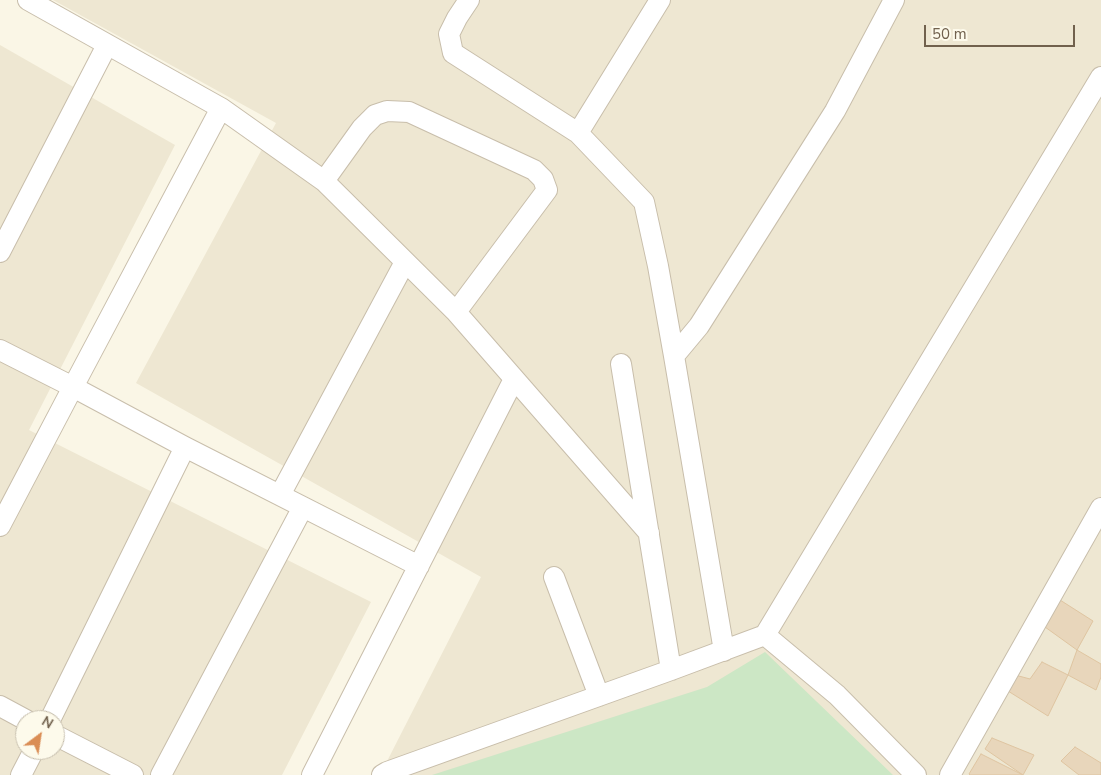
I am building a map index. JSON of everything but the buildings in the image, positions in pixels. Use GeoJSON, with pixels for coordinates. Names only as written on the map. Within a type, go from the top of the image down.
{"type":"FeatureCollection","features":[{"type":"Feature","properties":{"kind":"street"},"geometry":{"type":"LineString","coordinates":[[28,0],[221,108],[324,182],[456,312],[648,533]]}},
{"type":"Feature","properties":{"kind":"street"},"geometry":{"type":"LineString","coordinates":[[469,0],[449,34],[453,53],[578,133],[644,202],[658,266],[724,650]]}},
{"type":"Feature","properties":{"kind":"street"},"geometry":{"type":"LineString","coordinates":[[578,133],[660,0]]}},
{"type":"Feature","properties":{"kind":"street"},"geometry":{"type":"LineString","coordinates":[[674,356],[699,326],[834,111],[894,0]]}},
{"type":"Feature","properties":{"kind":"street"},"geometry":{"type":"LineString","coordinates":[[0,252],[107,45]]}},
{"type":"Feature","properties":{"kind":"street"},"geometry":{"type":"LineString","coordinates":[[382,775],[765,635],[1101,78]]}},
{"type":"Feature","properties":{"kind":"street"},"geometry":{"type":"LineString","coordinates":[[0,526],[221,108]]}},
{"type":"Feature","properties":{"kind":"street"},"geometry":{"type":"LineString","coordinates":[[324,182],[362,128],[375,114],[387,111],[409,112],[534,170],[543,179],[547,190],[456,312]]}},
{"type":"Feature","properties":{"kind":"street"},"geometry":{"type":"LineString","coordinates":[[280,495],[405,262]]}},
{"type":"Feature","properties":{"kind":"street"},"geometry":{"type":"LineString","coordinates":[[0,350],[419,566]]}},
{"type":"Feature","properties":{"kind":"street"},"geometry":{"type":"LineString","coordinates":[[621,364],[671,670]]}},
{"type":"Feature","properties":{"kind":"street"},"geometry":{"type":"LineString","coordinates":[[312,775],[514,378]]}},
{"type":"Feature","properties":{"kind":"street"},"geometry":{"type":"LineString","coordinates":[[55,710],[185,447]]}},
{"type":"Feature","properties":{"kind":"street"},"geometry":{"type":"LineString","coordinates":[[161,775],[302,507]]}},
{"type":"Feature","properties":{"kind":"street"},"geometry":{"type":"LineString","coordinates":[[950,775],[1101,508]]}},
{"type":"Feature","properties":{"kind":"street"},"geometry":{"type":"LineString","coordinates":[[554,577],[599,696]]}},
{"type":"Feature","properties":{"kind":"street"},"geometry":{"type":"LineString","coordinates":[[765,635],[837,695],[916,775]]}},
{"type":"Feature","properties":{"kind":"street"},"geometry":{"type":"LineString","coordinates":[[0,706],[15,714]]}},
{"type":"Feature","properties":{"kind":"street"},"geometry":{"type":"LineString","coordinates":[[65,740],[133,775]]}},
{"type":"Feature","properties":{"kind":"street"},"geometry":{"type":"LineString","coordinates":[[21,775],[29,760]]}},
{"type":"Feature","properties":{"kind":"shaded area"},"geometry":{"type":"Polygon","coordinates":[[[53,0],[1101,0],[1101,775],[380,775],[481,577],[136,383],[276,123],[53,0]]]}},
{"type":"Feature","properties":{"kind":"shaded area"},"geometry":{"type":"Polygon","coordinates":[[[0,45],[175,145],[29,430],[371,602],[282,775],[0,775],[0,45]]]}},
{"type":"Feature","properties":{"kind":"green space"},"geometry":{"type":"Polygon","coordinates":[[[765,652],[893,775],[432,775],[707,687],[765,652]]]}}]}
